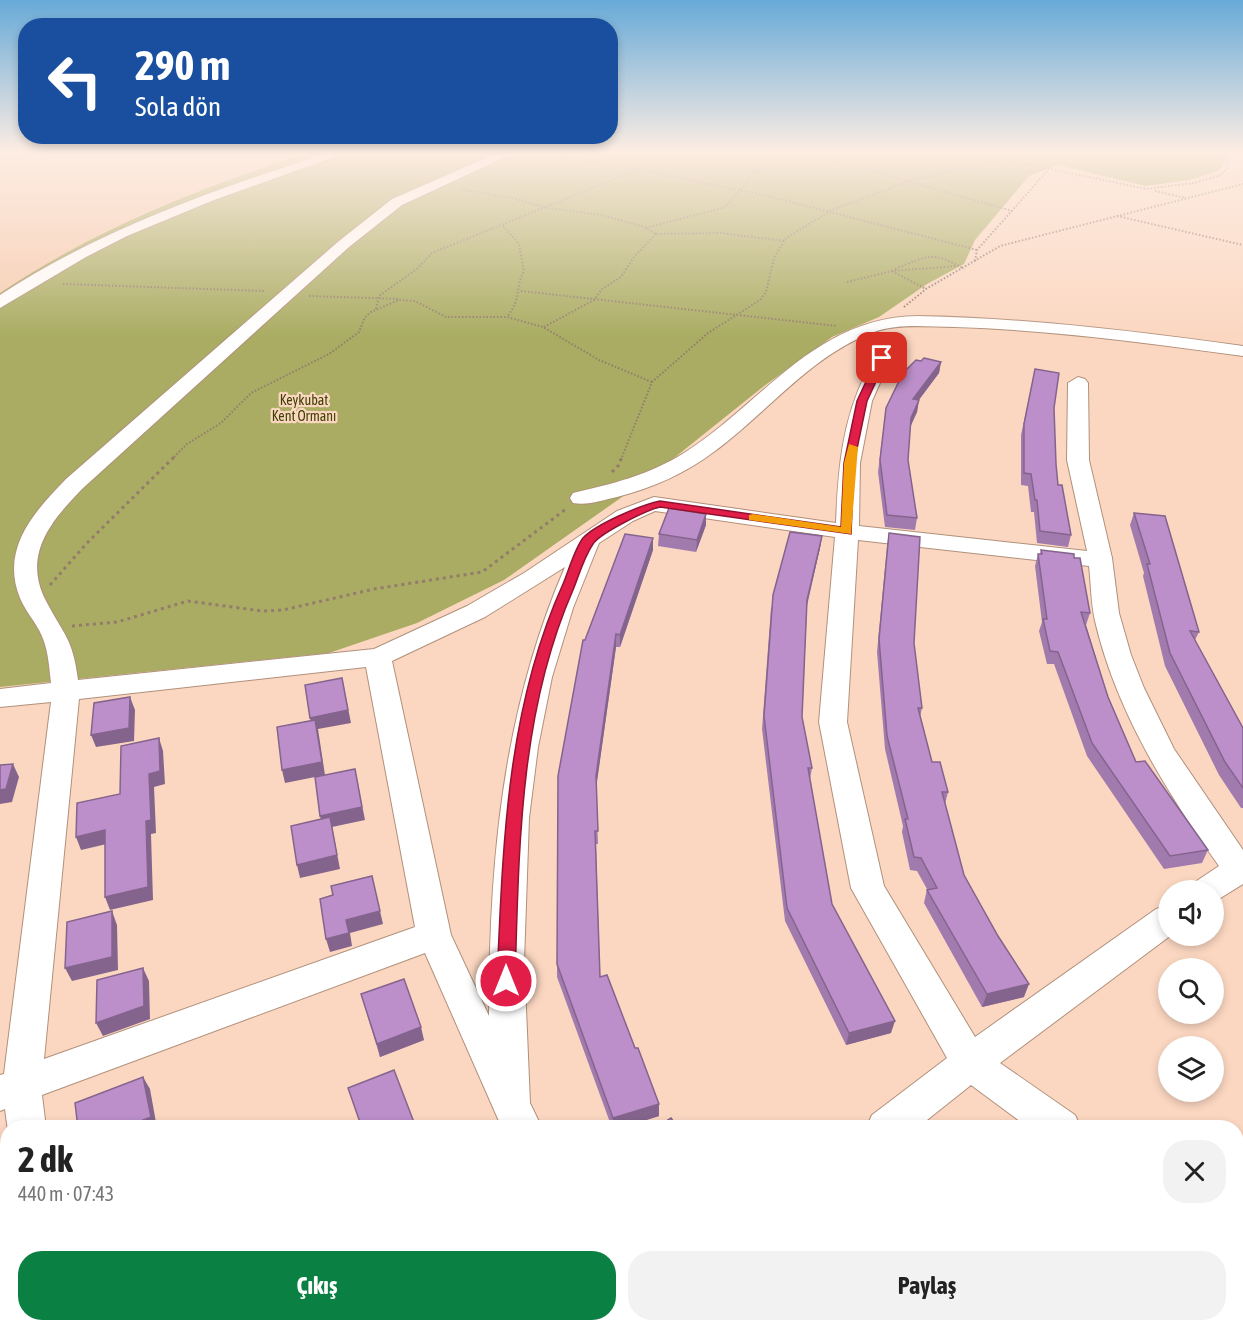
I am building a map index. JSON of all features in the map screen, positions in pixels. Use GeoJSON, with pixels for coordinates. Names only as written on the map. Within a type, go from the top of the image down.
{"type":"FeatureCollection","features":[{"type":"Feature","properties":{"kind":"street"},"geometry":{"type":"LineString","coordinates":[[0,303],[84,252],[166,214]]}},
{"type":"Feature","properties":{"kind":"street"},"geometry":{"type":"LineString","coordinates":[[24,1120],[11,1089],[66,692],[58,644],[35,604],[23,572],[24,555],[31,536],[48,511],[95,464],[289,293],[383,214]]}},
{"type":"Feature","properties":{"kind":"street"},"geometry":{"type":"LineString","coordinates":[[581,498],[637,486],[684,461],[722,436],[808,363],[861,330],[893,323],[1002,324],[1101,332],[1243,351]]}},
{"type":"Feature","properties":{"kind":"street"},"geometry":{"type":"LineString","coordinates":[[882,358],[862,401],[849,463],[847,532],[833,722],[868,888],[969,1063],[1050,1120]]}},
{"type":"Feature","properties":{"kind":"street"},"geometry":{"type":"LineString","coordinates":[[1078,383],[1078,459],[1100,560],[1107,619],[1129,687],[1157,745],[1183,789],[1241,868],[1223,880]]}},
{"type":"Feature","properties":{"kind":"street"},"geometry":{"type":"LineString","coordinates":[[0,698],[378,657],[427,638],[477,612],[641,508],[660,504],[847,532],[1100,560]]}},
{"type":"Feature","properties":{"kind":"street"},"geometry":{"type":"LineString","coordinates":[[517,1117],[506,942],[510,852],[519,769],[526,723],[547,642],[588,540]]}},
{"type":"Feature","properties":{"kind":"street"},"geometry":{"type":"LineString","coordinates":[[378,657],[434,935],[517,1117]]}},
{"type":"Feature","properties":{"kind":"street"},"geometry":{"type":"LineString","coordinates":[[896,1120],[969,1063],[1158,926]]}},
{"type":"Feature","properties":{"kind":"street"},"geometry":{"type":"LineString","coordinates":[[11,1089],[434,935]]}},
{"type":"Feature","properties":{"kind":"path"},"geometry":{"type":"LineString","coordinates":[[376,309],[379,296],[418,268],[432,253],[531,214]]}},
{"type":"Feature","properties":{"kind":"path"},"geometry":{"type":"LineString","coordinates":[[594,214],[645,228],[656,234],[721,233],[784,242]]}},
{"type":"Feature","properties":{"kind":"path"},"geometry":{"type":"LineString","coordinates":[[645,228],[699,214]]}},
{"type":"Feature","properties":{"kind":"path"},"geometry":{"type":"LineString","coordinates":[[48,624],[83,626],[117,622],[188,601],[262,610],[284,610],[374,589],[482,572],[581,498],[619,465],[631,429],[652,382],[693,345],[763,296],[774,258],[784,242],[793,232],[825,214]]}},
{"type":"Feature","properties":{"kind":"path"},"geometry":{"type":"LineString","coordinates":[[847,214],[977,250]]}},
{"type":"Feature","properties":{"kind":"path"},"geometry":{"type":"LineString","coordinates":[[975,262],[977,250],[1009,214]]}},
{"type":"Feature","properties":{"kind":"path"},"geometry":{"type":"LineString","coordinates":[[892,271],[926,289],[1000,246],[1124,214]]}},
{"type":"Feature","properties":{"kind":"path"},"geometry":{"type":"LineString","coordinates":[[1116,216],[1243,245]]}},
{"type":"Feature","properties":{"kind":"path"},"geometry":{"type":"LineString","coordinates":[[503,225],[519,244],[524,271],[520,278],[521,291],[518,303],[507,317]]}},
{"type":"Feature","properties":{"kind":"path"},"geometry":{"type":"LineString","coordinates":[[543,327],[594,300],[602,290],[619,280],[634,256],[656,234]]}},
{"type":"Feature","properties":{"kind":"path"},"geometry":{"type":"LineString","coordinates":[[847,282],[892,271],[928,256],[947,259],[964,269]]}},
{"type":"Feature","properties":{"kind":"path"},"geometry":{"type":"LineString","coordinates":[[892,271],[957,266]]}},
{"type":"Feature","properties":{"kind":"path"},"geometry":{"type":"LineString","coordinates":[[29,284],[138,285],[289,293],[334,298],[379,296],[415,301],[446,317],[507,317],[543,327],[598,360],[652,382]]}},
{"type":"Feature","properties":{"kind":"path"},"geometry":{"type":"LineString","coordinates":[[521,291],[861,330]]}},
{"type":"Feature","properties":{"kind":"path"},"geometry":{"type":"LineString","coordinates":[[35,604],[87,543],[187,444],[221,423],[251,393],[301,370],[342,345],[359,332],[365,317],[376,309],[404,300]]}},
{"type":"Feature","properties":{"kind":"shaded area"},"geometry":{"type":"Polygon","coordinates":[[[0,214],[181,214],[0,296],[0,214]]]}},
{"type":"Feature","properties":{"kind":"green space","name":"Keykubat Kent Ormanı"},"geometry":{"type":"Polygon","coordinates":[[[145,214],[997,214],[975,240],[964,264],[927,284],[879,317],[832,337],[764,386],[649,478],[504,580],[417,623],[329,653],[0,687],[0,293],[36,270],[111,229],[145,214]]]}},
{"type":"Feature","properties":{"kind":"building"},"geometry":{"type":"Polygon","coordinates":[[[924,358],[941,362],[913,399],[919,400],[911,418],[908,460],[917,518],[887,515],[880,460],[886,408],[903,373],[916,360],[921,361],[924,358]]]}},
{"type":"Feature","properties":{"kind":"building"},"geometry":{"type":"Polygon","coordinates":[[[1035,369],[1059,373],[1054,408],[1056,464],[1058,485],[1062,485],[1071,535],[1040,531],[1037,500],[1035,500],[1031,474],[1024,473],[1024,424],[1035,369]]]}},
{"type":"Feature","properties":{"kind":"building"},"geometry":{"type":"Polygon","coordinates":[[[669,508],[706,514],[697,540],[659,534],[669,508]]]}},
{"type":"Feature","properties":{"kind":"building"},"geometry":{"type":"Polygon","coordinates":[[[1134,513],[1165,516],[1199,632],[1190,631],[1243,728],[1243,788],[1225,762],[1170,653],[1147,564],[1150,564],[1134,513]]]}},
{"type":"Feature","properties":{"kind":"building"},"geometry":{"type":"Polygon","coordinates":[[[790,532],[822,536],[807,600],[802,717],[812,768],[808,768],[832,904],[895,1021],[849,1033],[787,908],[764,716],[773,595],[790,532]]]}},
{"type":"Feature","properties":{"kind":"building"},"geometry":{"type":"Polygon","coordinates":[[[889,533],[920,537],[914,643],[922,708],[918,708],[932,762],[940,762],[948,792],[942,792],[964,875],[998,936],[1029,984],[987,994],[927,890],[937,888],[921,858],[914,857],[905,819],[908,819],[887,736],[879,639],[889,533]]]}},
{"type":"Feature","properties":{"kind":"building"},"geometry":{"type":"Polygon","coordinates":[[[625,534],[653,538],[620,635],[616,634],[596,776],[598,831],[595,831],[600,977],[607,975],[659,1104],[613,1118],[557,964],[558,776],[583,640],[585,640],[625,534]]]}},
{"type":"Feature","properties":{"kind":"building"},"geometry":{"type":"Polygon","coordinates":[[[1041,550],[1074,554],[1074,558],[1080,558],[1090,613],[1081,612],[1108,697],[1136,762],[1145,761],[1208,850],[1170,856],[1092,743],[1058,652],[1050,651],[1043,619],[1047,619],[1038,554],[1042,554],[1041,550]]]}},
{"type":"Feature","properties":{"kind":"building"},"geometry":{"type":"Polygon","coordinates":[[[342,678],[348,710],[310,718],[305,685],[342,678]]]}},
{"type":"Feature","properties":{"kind":"building"},"geometry":{"type":"Polygon","coordinates":[[[130,697],[129,728],[91,735],[94,703],[130,697]]]}},
{"type":"Feature","properties":{"kind":"building"},"geometry":{"type":"Polygon","coordinates":[[[315,720],[322,762],[282,770],[277,727],[315,720]]]}},
{"type":"Feature","properties":{"kind":"building"},"geometry":{"type":"Polygon","coordinates":[[[159,738],[160,771],[149,774],[151,820],[146,821],[148,887],[105,897],[105,830],[76,837],[77,803],[120,794],[121,746],[159,738]]]}},
{"type":"Feature","properties":{"kind":"building"},"geometry":{"type":"Polygon","coordinates":[[[13,764],[6,789],[0,790],[0,765],[13,764]]]}},
{"type":"Feature","properties":{"kind":"building"},"geometry":{"type":"Polygon","coordinates":[[[355,769],[362,807],[320,816],[315,777],[355,769]]]}},
{"type":"Feature","properties":{"kind":"building"},"geometry":{"type":"Polygon","coordinates":[[[330,817],[337,855],[297,865],[291,826],[330,817]]]}},
{"type":"Feature","properties":{"kind":"building"},"geometry":{"type":"Polygon","coordinates":[[[372,876],[380,911],[346,920],[349,933],[326,939],[320,899],[333,895],[331,886],[372,876]]]}},
{"type":"Feature","properties":{"kind":"building"},"geometry":{"type":"Polygon","coordinates":[[[112,911],[112,957],[65,968],[67,922],[112,911]]]}},
{"type":"Feature","properties":{"kind":"building"},"geometry":{"type":"Polygon","coordinates":[[[143,968],[144,1006],[96,1023],[97,980],[143,968]]]}},
{"type":"Feature","properties":{"kind":"building"},"geometry":{"type":"Polygon","coordinates":[[[404,979],[421,1027],[377,1044],[361,994],[404,979]]]}},
{"type":"Feature","properties":{"kind":"building"},"geometry":{"type":"Polygon","coordinates":[[[394,1070],[413,1120],[359,1120],[348,1088],[394,1070]]]}},
{"type":"Feature","properties":{"kind":"building"},"geometry":{"type":"Polygon","coordinates":[[[143,1077],[151,1117],[143,1120],[77,1120],[75,1103],[143,1077]]]}},
{"type":"Feature","properties":{"kind":"slow traffic"},"geometry":{"type":"LineString","coordinates":[[753,518],[847,532],[849,463],[852,447]]}},
{"type":"Feature","properties":{"kind":"route"},"geometry":{"type":"LineString","coordinates":[[506,981],[508,874],[526,723],[547,642],[588,540],[641,508],[660,504],[847,532],[849,463],[862,401],[882,358]]}}]}
